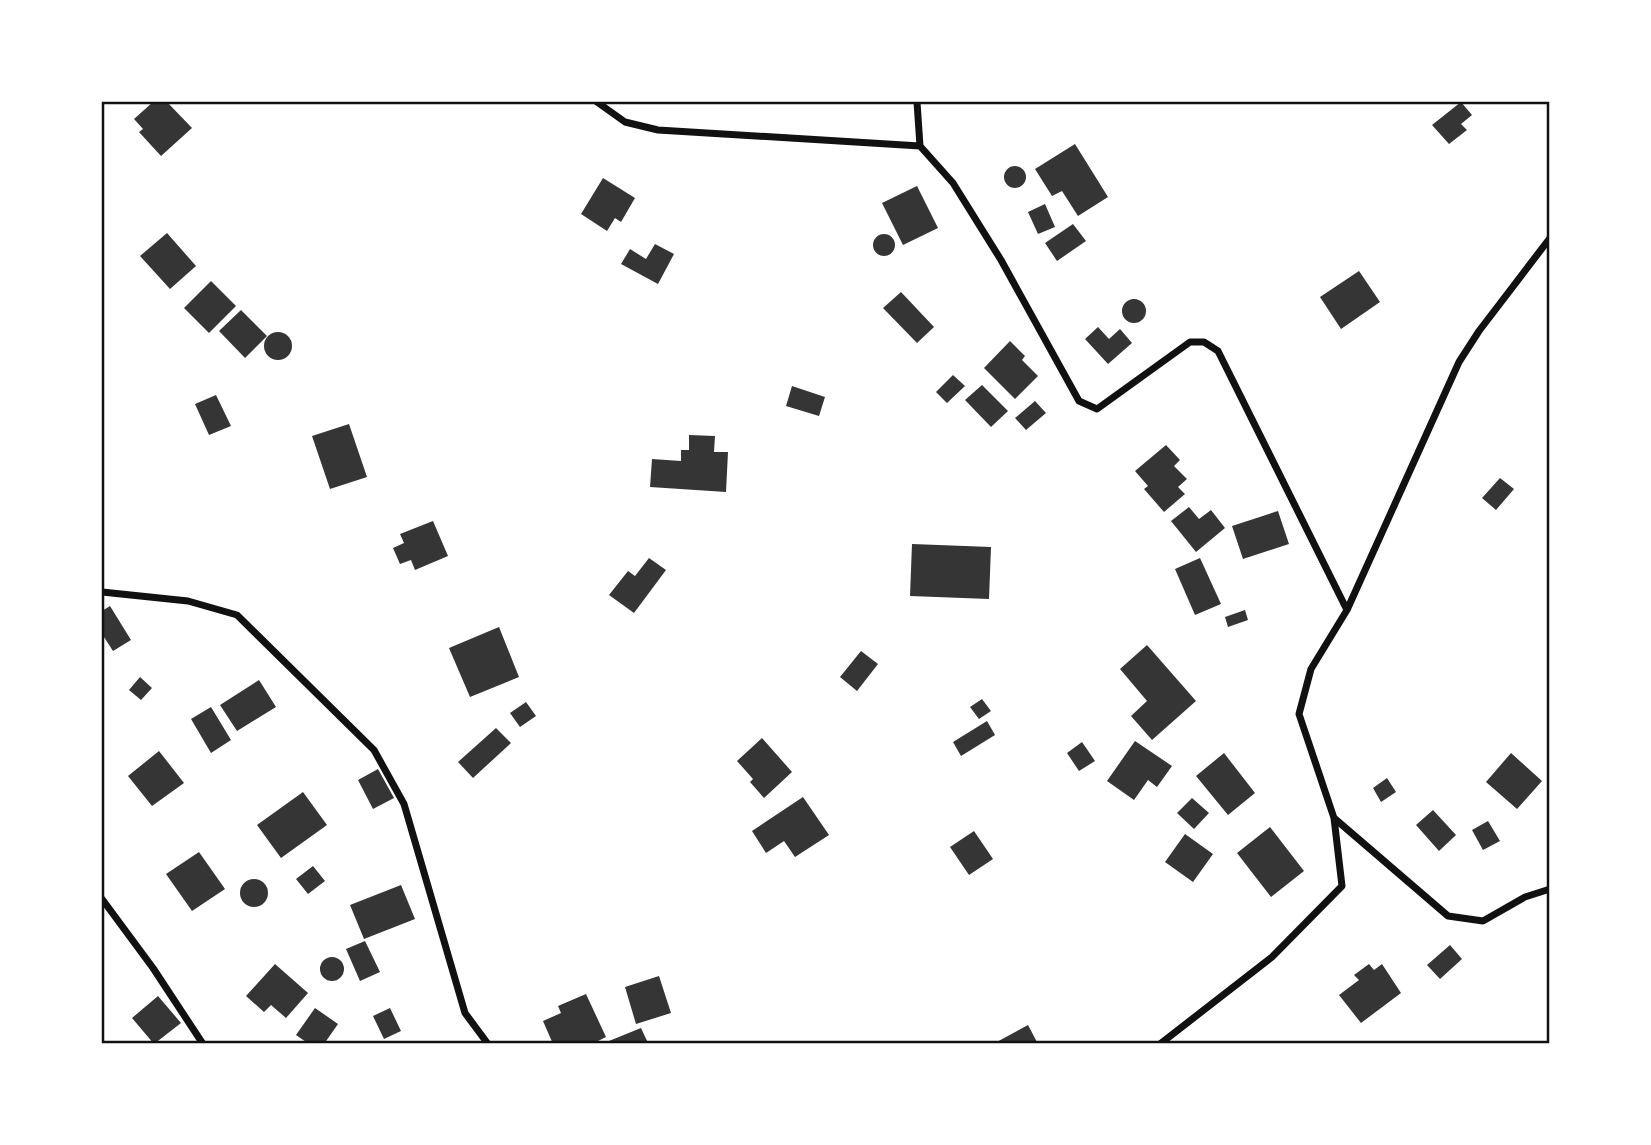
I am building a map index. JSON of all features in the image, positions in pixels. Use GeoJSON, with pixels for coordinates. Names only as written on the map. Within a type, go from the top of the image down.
{"type":"FeatureCollection","features":[{"type":"Feature","properties":{"kind":"street"},"geometry":{"type":"LineString","coordinates":[[597,102],[625,122],[658,131],[920,146]]}},
{"type":"Feature","properties":{"kind":"street"},"geometry":{"type":"LineString","coordinates":[[917,102],[920,146],[953,183],[1001,260],[1079,401],[1097,409],[1190,342],[1204,342],[1219,351],[1347,610]]}},
{"type":"Feature","properties":{"kind":"street"},"geometry":{"type":"LineString","coordinates":[[1160,1044],[1272,957],[1342,886],[1334,818],[1299,714],[1311,670],[1347,610],[1459,362],[1549,238]]}},
{"type":"Feature","properties":{"kind":"street"},"geometry":{"type":"LineString","coordinates":[[102,592],[188,601],[237,615],[374,750],[404,804],[466,1013],[488,1044]]}},
{"type":"Feature","properties":{"kind":"street"},"geometry":{"type":"LineString","coordinates":[[1334,818],[1448,916],[1483,921],[1525,897],[1549,889]]}},
{"type":"Feature","properties":{"kind":"street"},"geometry":{"type":"LineString","coordinates":[[102,899],[204,1044]]}},
{"type":"Feature","properties":{"kind":"building"},"geometry":{"type":"Polygon","coordinates":[[[153,102],[167,102],[192,128],[161,156],[139,132],[143,129],[134,119],[153,102]]]}},
{"type":"Feature","properties":{"kind":"building"},"geometry":{"type":"Polygon","coordinates":[[[1461,102],[1472,115],[1461,124],[1467,130],[1449,144],[1432,125],[1461,102]]]}},
{"type":"Feature","properties":{"kind":"building"},"geometry":{"type":"Polygon","coordinates":[[[1075,144],[1108,197],[1078,216],[1062,191],[1052,196],[1035,169],[1075,144]]]}},
{"type":"Feature","properties":{"kind":"building"},"geometry":{"type":"Polygon","coordinates":[[[1011,166],[1019,166],[1026,173],[1026,181],[1019,188],[1011,188],[1004,181],[1004,173],[1011,166]]]}},
{"type":"Feature","properties":{"kind":"building"},"geometry":{"type":"Polygon","coordinates":[[[603,178],[635,198],[621,222],[615,218],[607,231],[581,214],[603,178]]]}},
{"type":"Feature","properties":{"kind":"building"},"geometry":{"type":"Polygon","coordinates":[[[917,186],[938,228],[903,245],[882,203],[917,186]]]}},
{"type":"Feature","properties":{"kind":"building"},"geometry":{"type":"Polygon","coordinates":[[[1045,204],[1055,227],[1038,234],[1028,212],[1045,204]]]}},
{"type":"Feature","properties":{"kind":"building"},"geometry":{"type":"Polygon","coordinates":[[[1073,224],[1086,241],[1057,261],[1045,243],[1073,224]]]}},
{"type":"Feature","properties":{"kind":"building"},"geometry":{"type":"Polygon","coordinates":[[[167,233],[196,266],[170,289],[140,256],[167,233]]]}},
{"type":"Feature","properties":{"kind":"building"},"geometry":{"type":"Polygon","coordinates":[[[884,234],[892,237],[895,245],[892,253],[884,256],[876,253],[873,245],[876,237],[884,234]]]}},
{"type":"Feature","properties":{"kind":"building"},"geometry":{"type":"Polygon","coordinates":[[[655,244],[674,254],[658,284],[621,264],[630,249],[646,259],[655,244]]]}},
{"type":"Feature","properties":{"kind":"building"},"geometry":{"type":"Polygon","coordinates":[[[1359,271],[1380,302],[1341,329],[1320,297],[1359,271]]]}},
{"type":"Feature","properties":{"kind":"building"},"geometry":{"type":"Polygon","coordinates":[[[211,281],[236,306],[209,333],[184,308],[211,281]]]}},
{"type":"Feature","properties":{"kind":"building"},"geometry":{"type":"Polygon","coordinates":[[[901,292],[934,327],[917,343],[883,308],[901,292]]]}},
{"type":"Feature","properties":{"kind":"building"},"geometry":{"type":"Polygon","coordinates":[[[1134,299],[1143,302],[1146,311],[1143,320],[1134,323],[1125,320],[1122,311],[1125,302],[1134,299]]]}},
{"type":"Feature","properties":{"kind":"building"},"geometry":{"type":"Polygon","coordinates":[[[241,310],[267,336],[245,358],[219,331],[241,310]]]}},
{"type":"Feature","properties":{"kind":"building"},"geometry":{"type":"Polygon","coordinates":[[[1098,327],[1109,339],[1120,329],[1132,343],[1108,364],[1085,339],[1098,327]]]}},
{"type":"Feature","properties":{"kind":"building"},"geometry":{"type":"Polygon","coordinates":[[[278,332],[288,336],[292,346],[288,356],[278,360],[268,356],[264,346],[268,336],[278,332]]]}},
{"type":"Feature","properties":{"kind":"building"},"geometry":{"type":"Polygon","coordinates":[[[1010,341],[1025,356],[1022,360],[1038,376],[1015,399],[984,368],[1010,341]]]}},
{"type":"Feature","properties":{"kind":"building"},"geometry":{"type":"Polygon","coordinates":[[[953,375],[965,386],[947,403],[936,392],[953,375]]]}},
{"type":"Feature","properties":{"kind":"building"},"geometry":{"type":"Polygon","coordinates":[[[982,385],[1008,411],[991,427],[965,400],[982,385]]]}},
{"type":"Feature","properties":{"kind":"building"},"geometry":{"type":"Polygon","coordinates":[[[792,386],[825,397],[819,416],[786,406],[792,386]]]}},
{"type":"Feature","properties":{"kind":"building"},"geometry":{"type":"Polygon","coordinates":[[[216,395],[231,426],[209,435],[195,404],[216,395]]]}},
{"type":"Feature","properties":{"kind":"building"},"geometry":{"type":"Polygon","coordinates":[[[1035,401],[1046,413],[1026,430],[1015,418],[1035,401]]]}},
{"type":"Feature","properties":{"kind":"building"},"geometry":{"type":"Polygon","coordinates":[[[349,424],[367,477],[330,489],[312,436],[349,424]]]}},
{"type":"Feature","properties":{"kind":"building"},"geometry":{"type":"Polygon","coordinates":[[[689,435],[715,436],[714,452],[728,452],[726,492],[650,487],[652,459],[681,461],[681,450],[689,450],[689,435]]]}},
{"type":"Feature","properties":{"kind":"building"},"geometry":{"type":"Polygon","coordinates":[[[1166,445],[1180,460],[1174,466],[1187,479],[1178,487],[1185,494],[1164,512],[1144,489],[1148,486],[1135,471],[1166,445]]]}},
{"type":"Feature","properties":{"kind":"building"},"geometry":{"type":"Polygon","coordinates":[[[1500,478],[1514,489],[1496,510],[1482,498],[1500,478]]]}},
{"type":"Feature","properties":{"kind":"building"},"geometry":{"type":"Polygon","coordinates":[[[1189,507],[1199,519],[1211,510],[1225,528],[1196,552],[1171,521],[1189,507]]]}},
{"type":"Feature","properties":{"kind":"building"},"geometry":{"type":"Polygon","coordinates":[[[1278,511],[1289,544],[1243,559],[1232,526],[1278,511]]]}},
{"type":"Feature","properties":{"kind":"building"},"geometry":{"type":"Polygon","coordinates":[[[433,521],[448,556],[415,570],[411,560],[400,564],[393,548],[404,543],[400,534],[433,521]]]}},
{"type":"Feature","properties":{"kind":"building"},"geometry":{"type":"Polygon","coordinates":[[[912,544],[991,547],[989,599],[910,596],[912,544]]]}},
{"type":"Feature","properties":{"kind":"building"},"geometry":{"type":"Polygon","coordinates":[[[649,558],[666,570],[634,613],[609,595],[628,571],[635,576],[649,558]]]}},
{"type":"Feature","properties":{"kind":"building"},"geometry":{"type":"Polygon","coordinates":[[[1200,558],[1221,604],[1195,615],[1175,569],[1200,558]]]}},
{"type":"Feature","properties":{"kind":"building"},"geometry":{"type":"Polygon","coordinates":[[[110,606],[131,640],[113,651],[102,634],[102,611],[110,606]]]}},
{"type":"Feature","properties":{"kind":"building"},"geometry":{"type":"Polygon","coordinates":[[[1245,610],[1248,620],[1228,627],[1225,617],[1245,610]]]}},
{"type":"Feature","properties":{"kind":"building"},"geometry":{"type":"Polygon","coordinates":[[[499,627],[519,677],[470,697],[449,648],[499,627]]]}},
{"type":"Feature","properties":{"kind":"building"},"geometry":{"type":"Polygon","coordinates":[[[1147,645],[1196,701],[1152,740],[1131,716],[1147,701],[1120,669],[1147,645]]]}},
{"type":"Feature","properties":{"kind":"building"},"geometry":{"type":"Polygon","coordinates":[[[861,651],[878,664],[857,691],[840,677],[861,651]]]}},
{"type":"Feature","properties":{"kind":"building"},"geometry":{"type":"Polygon","coordinates":[[[140,677],[152,688],[141,700],[129,690],[140,677]]]}},
{"type":"Feature","properties":{"kind":"building"},"geometry":{"type":"Polygon","coordinates":[[[259,680],[276,707],[237,731],[220,705],[259,680]]]}},
{"type":"Feature","properties":{"kind":"building"},"geometry":{"type":"Polygon","coordinates":[[[982,699],[991,711],[979,719],[970,707],[982,699]]]}},
{"type":"Feature","properties":{"kind":"building"},"geometry":{"type":"Polygon","coordinates":[[[526,702],[536,716],[520,727],[510,713],[526,702]]]}},
{"type":"Feature","properties":{"kind":"building"},"geometry":{"type":"Polygon","coordinates":[[[211,707],[231,740],[211,753],[191,719],[211,707]]]}},
{"type":"Feature","properties":{"kind":"building"},"geometry":{"type":"Polygon","coordinates":[[[987,721],[995,735],[961,756],[953,742],[987,721]]]}},
{"type":"Feature","properties":{"kind":"building"},"geometry":{"type":"Polygon","coordinates":[[[496,728],[511,743],[473,778],[458,762],[496,728]]]}},
{"type":"Feature","properties":{"kind":"building"},"geometry":{"type":"Polygon","coordinates":[[[762,738],[792,772],[764,798],[750,782],[753,779],[737,761],[762,738]]]}},
{"type":"Feature","properties":{"kind":"building"},"geometry":{"type":"Polygon","coordinates":[[[1135,741],[1172,766],[1157,787],[1148,780],[1134,800],[1107,781],[1135,741]]]}},
{"type":"Feature","properties":{"kind":"building"},"geometry":{"type":"Polygon","coordinates":[[[1082,742],[1095,761],[1079,771],[1067,753],[1082,742]]]}},
{"type":"Feature","properties":{"kind":"building"},"geometry":{"type":"Polygon","coordinates":[[[159,751],[184,783],[152,806],[128,776],[159,751]]]}},
{"type":"Feature","properties":{"kind":"building"},"geometry":{"type":"Polygon","coordinates":[[[1224,753],[1255,793],[1228,815],[1196,776],[1224,753]]]}},
{"type":"Feature","properties":{"kind":"building"},"geometry":{"type":"Polygon","coordinates":[[[1511,753],[1542,781],[1517,809],[1486,782],[1511,753]]]}},
{"type":"Feature","properties":{"kind":"building"},"geometry":{"type":"Polygon","coordinates":[[[378,769],[394,798],[373,809],[358,780],[378,769]]]}},
{"type":"Feature","properties":{"kind":"building"},"geometry":{"type":"Polygon","coordinates":[[[1387,778],[1396,792],[1381,802],[1373,788],[1387,778]]]}},
{"type":"Feature","properties":{"kind":"building"},"geometry":{"type":"Polygon","coordinates":[[[303,792],[327,825],[281,858],[257,825],[303,792]]]}},
{"type":"Feature","properties":{"kind":"building"},"geometry":{"type":"Polygon","coordinates":[[[803,797],[829,835],[795,857],[784,841],[766,853],[752,831],[803,797]]]}},
{"type":"Feature","properties":{"kind":"building"},"geometry":{"type":"Polygon","coordinates":[[[1192,798],[1209,813],[1194,829],[1177,813],[1192,798]]]}},
{"type":"Feature","properties":{"kind":"building"},"geometry":{"type":"Polygon","coordinates":[[[1433,810],[1456,835],[1439,851],[1416,825],[1433,810]]]}},
{"type":"Feature","properties":{"kind":"building"},"geometry":{"type":"Polygon","coordinates":[[[1488,821],[1500,841],[1483,850],[1472,830],[1488,821]]]}},
{"type":"Feature","properties":{"kind":"building"},"geometry":{"type":"Polygon","coordinates":[[[1270,827],[1304,871],[1271,897],[1237,853],[1270,827]]]}},
{"type":"Feature","properties":{"kind":"building"},"geometry":{"type":"Polygon","coordinates":[[[974,831],[993,859],[969,875],[950,847],[974,831]]]}},
{"type":"Feature","properties":{"kind":"building"},"geometry":{"type":"Polygon","coordinates":[[[1185,834],[1213,854],[1193,882],[1165,862],[1185,834]]]}},
{"type":"Feature","properties":{"kind":"building"},"geometry":{"type":"Polygon","coordinates":[[[199,852],[225,889],[192,911],[166,874],[199,852]]]}},
{"type":"Feature","properties":{"kind":"building"},"geometry":{"type":"Polygon","coordinates":[[[313,866],[325,881],[308,894],[296,879],[313,866]]]}},
{"type":"Feature","properties":{"kind":"building"},"geometry":{"type":"Polygon","coordinates":[[[254,879],[264,883],[268,893],[264,903],[254,907],[244,903],[240,893],[244,883],[254,879]]]}},
{"type":"Feature","properties":{"kind":"building"},"geometry":{"type":"Polygon","coordinates":[[[401,885],[415,919],[364,939],[350,905],[401,885]]]}},
{"type":"Feature","properties":{"kind":"building"},"geometry":{"type":"Polygon","coordinates":[[[365,941],[380,972],[360,981],[346,949],[365,941]]]}},
{"type":"Feature","properties":{"kind":"building"},"geometry":{"type":"Polygon","coordinates":[[[1450,945],[1462,959],[1440,979],[1427,965],[1450,945]]]}},
{"type":"Feature","properties":{"kind":"building"},"geometry":{"type":"Polygon","coordinates":[[[332,957],[340,961],[344,969],[340,977],[332,981],[324,977],[320,969],[324,961],[332,957]]]}},
{"type":"Feature","properties":{"kind":"building"},"geometry":{"type":"Polygon","coordinates":[[[275,964],[308,993],[286,1018],[271,1005],[264,1012],[246,996],[275,964]]]}},
{"type":"Feature","properties":{"kind":"building"},"geometry":{"type":"Polygon","coordinates":[[[1369,964],[1374,970],[1382,964],[1401,993],[1361,1023],[1339,995],[1359,980],[1354,975],[1369,964]]]}},
{"type":"Feature","properties":{"kind":"building"},"geometry":{"type":"Polygon","coordinates":[[[659,976],[671,1013],[636,1024],[625,987],[659,976]]]}},
{"type":"Feature","properties":{"kind":"building"},"geometry":{"type":"Polygon","coordinates":[[[586,994],[606,1037],[592,1044],[553,1044],[543,1021],[561,1013],[558,1006],[586,994]]]}},
{"type":"Feature","properties":{"kind":"building"},"geometry":{"type":"Polygon","coordinates":[[[158,996],[181,1023],[154,1044],[132,1018],[158,996]]]}},
{"type":"Feature","properties":{"kind":"building"},"geometry":{"type":"Polygon","coordinates":[[[315,1008],[338,1024],[324,1044],[309,1044],[296,1035],[315,1008]]]}},
{"type":"Feature","properties":{"kind":"building"},"geometry":{"type":"Polygon","coordinates":[[[390,1008],[401,1031],[384,1039],[373,1016],[390,1008]]]}},
{"type":"Feature","properties":{"kind":"building"},"geometry":{"type":"Polygon","coordinates":[[[1028,1025],[1038,1044],[993,1044],[1028,1025]]]}},
{"type":"Feature","properties":{"kind":"building"},"geometry":{"type":"Polygon","coordinates":[[[641,1028],[648,1043],[604,1043],[641,1028]]]}}]}
